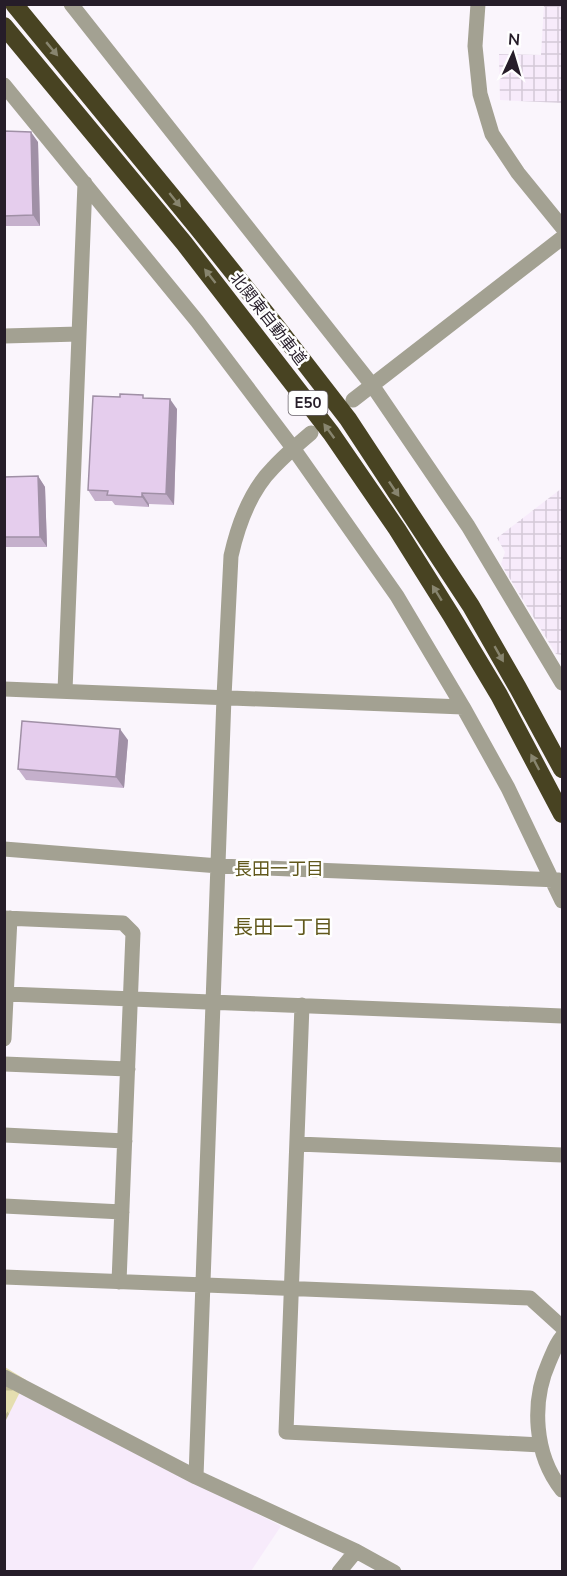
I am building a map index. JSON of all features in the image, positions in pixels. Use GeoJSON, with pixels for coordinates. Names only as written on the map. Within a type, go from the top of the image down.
{"type":"FeatureCollection","features":[{"type":"Feature","properties":{"kind":"highway","name":"北関東自動車道"},"geometry":{"type":"LineString","coordinates":[[14,4],[197,227],[348,419],[471,606],[562,769]]}},
{"type":"Feature","properties":{"kind":"highway","name":"北関東自動車道"},"geometry":{"type":"LineString","coordinates":[[4,26],[184,243],[331,433],[397,529],[451,615],[499,696],[562,813]]}},
{"type":"Feature","properties":{"kind":"highway"},"geometry":{"type":"LineString","coordinates":[[518,688],[562,756]]}},
{"type":"Feature","properties":{"kind":"street"},"geometry":{"type":"LineString","coordinates":[[71,4],[372,386],[468,526],[560,673]]}},
{"type":"Feature","properties":{"kind":"street"},"geometry":{"type":"LineString","coordinates":[[478,4],[475,46],[480,94],[492,134],[518,173],[562,226]]}},
{"type":"Feature","properties":{"kind":"street"},"geometry":{"type":"LineString","coordinates":[[4,85],[197,321],[294,448],[397,596],[508,788],[557,880],[562,901]]}},
{"type":"Feature","properties":{"kind":"street"},"geometry":{"type":"LineString","coordinates":[[65,691],[85,183]]}},
{"type":"Feature","properties":{"kind":"street"},"geometry":{"type":"LineString","coordinates":[[353,400],[562,238]]}},
{"type":"Feature","properties":{"kind":"street"},"geometry":{"type":"LineString","coordinates":[[4,336],[79,334]]}},
{"type":"Feature","properties":{"kind":"street"},"geometry":{"type":"LineString","coordinates":[[196,1477],[231,556],[243,515],[255,492],[271,469],[311,433]]}},
{"type":"Feature","properties":{"kind":"street"},"geometry":{"type":"LineString","coordinates":[[4,689],[463,707]]}},
{"type":"Feature","properties":{"kind":"street"},"geometry":{"type":"LineString","coordinates":[[4,849],[219,866],[557,880]]}},
{"type":"Feature","properties":{"kind":"street"},"geometry":{"type":"LineString","coordinates":[[4,1039],[7,918],[123,923],[133,933],[119,1282]]}},
{"type":"Feature","properties":{"kind":"street"},"geometry":{"type":"LineString","coordinates":[[6,994],[562,1016]]}},
{"type":"Feature","properties":{"kind":"street"},"geometry":{"type":"LineString","coordinates":[[302,1005],[286,1432],[542,1445]]}},
{"type":"Feature","properties":{"kind":"street"},"geometry":{"type":"LineString","coordinates":[[4,1064],[128,1069]]}},
{"type":"Feature","properties":{"kind":"street"},"geometry":{"type":"LineString","coordinates":[[4,1135],[125,1142]]}},
{"type":"Feature","properties":{"kind":"street"},"geometry":{"type":"LineString","coordinates":[[298,1144],[562,1155]]}},
{"type":"Feature","properties":{"kind":"street"},"geometry":{"type":"LineString","coordinates":[[4,1206],[122,1212]]}},
{"type":"Feature","properties":{"kind":"street"},"geometry":{"type":"LineString","coordinates":[[4,1276],[530,1298],[562,1327]]}},
{"type":"Feature","properties":{"kind":"street"},"geometry":{"type":"LineString","coordinates":[[562,1337],[541,1384],[538,1407],[538,1426],[542,1445],[556,1483],[562,1490]]}},
{"type":"Feature","properties":{"kind":"street"},"geometry":{"type":"LineString","coordinates":[[4,1377],[196,1477],[356,1551],[394,1572]]}},
{"type":"Feature","properties":{"kind":"street"},"geometry":{"type":"LineString","coordinates":[[339,1572],[356,1551]]}},
{"type":"Feature","properties":{"kind":"shaded area"},"geometry":{"type":"Polygon","coordinates":[[[544,5],[562,5],[562,103],[500,100],[499,54],[541,55],[544,5]]]}},
{"type":"Feature","properties":{"kind":"shaded area"},"geometry":{"type":"Polygon","coordinates":[[[562,488],[562,655],[556,654],[501,564],[505,552],[497,538],[562,488]]]}},
{"type":"Feature","properties":{"kind":"shaded area"},"geometry":{"type":"Polygon","coordinates":[[[4,1386],[281,1526],[251,1571],[5,1571],[4,1386]]]}},
{"type":"Feature","properties":{"kind":"green space"},"geometry":{"type":"Polygon","coordinates":[[[5,1367],[26,1380],[5,1422],[5,1367]]]}},
{"type":"Feature","properties":{"kind":"building"},"geometry":{"type":"Polygon","coordinates":[[[4,131],[31,132],[33,215],[4,216],[4,131]]]}},
{"type":"Feature","properties":{"kind":"building"},"geometry":{"type":"Polygon","coordinates":[[[120,394],[170,399],[166,494],[142,493],[142,497],[107,495],[108,491],[88,490],[93,396],[120,397],[120,394]]]}},
{"type":"Feature","properties":{"kind":"building"},"geometry":{"type":"Polygon","coordinates":[[[38,476],[40,537],[4,537],[4,477],[38,476]]]}},
{"type":"Feature","properties":{"kind":"building"},"geometry":{"type":"Polygon","coordinates":[[[22,721],[120,729],[116,777],[18,769],[22,721]]]}},
{"type":"Feature","properties":{"kind":"district","name":"長田一丁目"},"geometry":{"type":"Point","coordinates":[279,869]}},
{"type":"Feature","properties":{"kind":"district","name":"長田一丁目"},"geometry":{"type":"Point","coordinates":[283,927]}}]}
